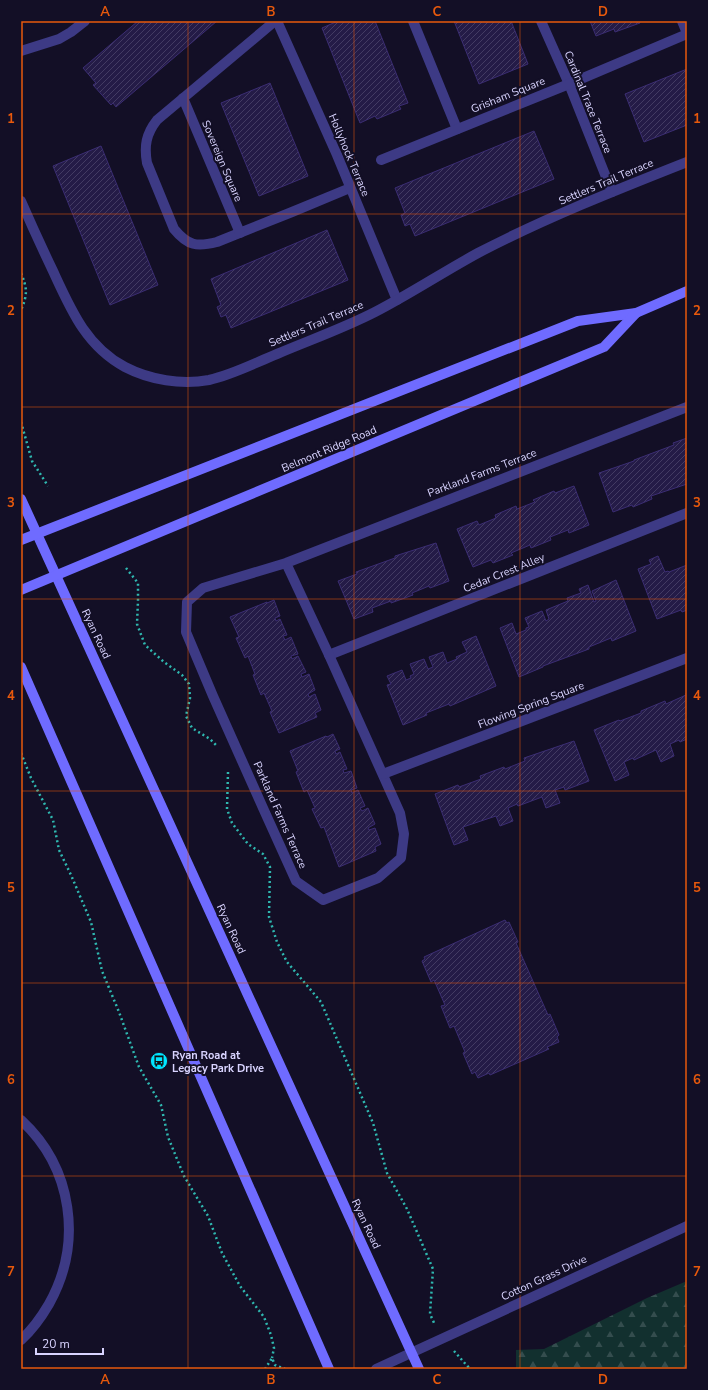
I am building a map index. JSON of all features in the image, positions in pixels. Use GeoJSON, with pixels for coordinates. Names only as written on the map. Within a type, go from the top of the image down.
{"type":"FeatureCollection","features":[{"type":"Feature","properties":{"kind":"main road","name":"Belmont Ridge Road"},"geometry":{"type":"LineString","coordinates":[[21,540],[578,321],[636,313],[687,292]]}},
{"type":"Feature","properties":{"kind":"main road","name":"Belmont Ridge Road"},"geometry":{"type":"LineString","coordinates":[[21,590],[604,347],[636,313]]}},
{"type":"Feature","properties":{"kind":"main road","name":"Ryan Road"},"geometry":{"type":"LineString","coordinates":[[21,499],[419,1369]]}},
{"type":"Feature","properties":{"kind":"main road"},"geometry":{"type":"LineString","coordinates":[[21,667],[329,1369]]}},
{"type":"Feature","properties":{"kind":"street"},"geometry":{"type":"LineString","coordinates":[[21,51],[59,39],[85,21]]}},
{"type":"Feature","properties":{"kind":"street"},"geometry":{"type":"LineString","coordinates":[[276,21],[157,120],[150,128],[145,143],[145,153],[174,229],[187,242],[200,245],[217,242],[350,188]]}},
{"type":"Feature","properties":{"kind":"street","name":"Hollyhock Terrace"},"geometry":{"type":"LineString","coordinates":[[276,21],[350,188],[397,300]]}},
{"type":"Feature","properties":{"kind":"street"},"geometry":{"type":"LineString","coordinates":[[413,21],[457,128]]}},
{"type":"Feature","properties":{"kind":"street","name":"Cardinal Trace Terrace"},"geometry":{"type":"LineString","coordinates":[[541,21],[569,84],[612,192]]}},
{"type":"Feature","properties":{"kind":"street"},"geometry":{"type":"LineString","coordinates":[[682,21],[687,33]]}},
{"type":"Feature","properties":{"kind":"street","name":"Grisham Square"},"geometry":{"type":"LineString","coordinates":[[381,160],[569,84],[687,33]]}},
{"type":"Feature","properties":{"kind":"street","name":"Sovereign Square"},"geometry":{"type":"LineString","coordinates":[[183,98],[240,233]]}},
{"type":"Feature","properties":{"kind":"street","name":"Settlers Trail Terrace"},"geometry":{"type":"LineString","coordinates":[[21,201],[78,324],[93,342],[105,354],[126,367],[148,376],[169,381],[189,383],[211,379],[242,368],[358,321],[449,269],[502,241],[612,192],[687,162]]}},
{"type":"Feature","properties":{"kind":"street","name":"Parkland Farms Terrace"},"geometry":{"type":"LineString","coordinates":[[286,563],[400,813],[404,834],[401,858],[378,878],[322,900],[296,880],[216,703],[186,632],[188,602],[203,588],[286,563],[687,407]]}},
{"type":"Feature","properties":{"kind":"street","name":"Cedar Crest Alley"},"geometry":{"type":"LineString","coordinates":[[329,655],[687,513]]}},
{"type":"Feature","properties":{"kind":"street","name":"Flowing Spring Square"},"geometry":{"type":"LineString","coordinates":[[383,774],[687,658]]}},
{"type":"Feature","properties":{"kind":"street"},"geometry":{"type":"LineString","coordinates":[[21,1120],[31,1129],[48,1152],[60,1178],[67,1205],[69,1233],[66,1260],[57,1289],[43,1315],[21,1340]]}},
{"type":"Feature","properties":{"kind":"street","name":"Cotton Grass Drive"},"geometry":{"type":"LineString","coordinates":[[376,1369],[687,1226]]}},
{"type":"Feature","properties":{"kind":"path"},"geometry":{"type":"LineString","coordinates":[[21,273],[26,287],[25,301],[21,310]]}},
{"type":"Feature","properties":{"kind":"path"},"geometry":{"type":"LineString","coordinates":[[21,422],[32,461],[48,486]]}},
{"type":"Feature","properties":{"kind":"path"},"geometry":{"type":"LineString","coordinates":[[126,568],[138,583],[137,624],[145,645],[182,675],[189,684],[190,698],[186,716],[192,728],[210,739],[218,748]]}},
{"type":"Feature","properties":{"kind":"path"},"geometry":{"type":"LineString","coordinates":[[21,754],[31,778],[53,820],[59,850],[91,922],[102,971],[139,1067],[161,1105],[168,1136],[184,1176],[208,1216],[222,1253],[240,1286],[264,1317],[274,1348],[272,1358],[265,1369]]}},
{"type":"Feature","properties":{"kind":"path"},"geometry":{"type":"LineString","coordinates":[[228,771],[227,809],[232,823],[248,844],[263,854],[270,867],[269,917],[277,942],[287,962],[321,1002],[373,1123],[387,1173],[407,1209],[433,1269],[430,1314],[441,1338],[470,1369]]}},
{"type":"Feature","properties":{"kind":"path"},"geometry":{"type":"LineString","coordinates":[[272,1358],[275,1365],[285,1369]]}},
{"type":"Feature","properties":{"kind":"green space"},"geometry":{"type":"Polygon","coordinates":[[[687,1281],[687,1356],[685,1369],[516,1369],[516,1350],[544,1349],[647,1298],[687,1281]]]}},
{"type":"Feature","properties":{"kind":"building"},"geometry":{"type":"Polygon","coordinates":[[[138,21],[217,21],[116,107],[113,103],[111,105],[93,85],[96,83],[83,68],[138,21]]]}},
{"type":"Feature","properties":{"kind":"building"},"geometry":{"type":"Polygon","coordinates":[[[338,21],[375,21],[408,103],[399,106],[401,109],[377,119],[375,116],[360,123],[322,28],[338,21]]]}},
{"type":"Feature","properties":{"kind":"building"},"geometry":{"type":"Polygon","coordinates":[[[454,21],[511,21],[528,64],[479,84],[454,21]]]}},
{"type":"Feature","properties":{"kind":"building"},"geometry":{"type":"Polygon","coordinates":[[[590,21],[639,21],[640,23],[615,32],[614,29],[596,36],[590,21]]]}},
{"type":"Feature","properties":{"kind":"building"},"geometry":{"type":"Polygon","coordinates":[[[687,69],[687,125],[644,142],[625,94],[687,69]]]}},
{"type":"Feature","properties":{"kind":"building"},"geometry":{"type":"Polygon","coordinates":[[[270,83],[308,176],[259,196],[221,103],[270,83]]]}},
{"type":"Feature","properties":{"kind":"building"},"geometry":{"type":"Polygon","coordinates":[[[534,131],[554,179],[415,236],[410,224],[405,226],[401,215],[405,213],[395,188],[534,131]]]}},
{"type":"Feature","properties":{"kind":"building"},"geometry":{"type":"Polygon","coordinates":[[[101,146],[158,285],[110,305],[53,166],[101,146]]]}},
{"type":"Feature","properties":{"kind":"building"},"geometry":{"type":"Polygon","coordinates":[[[327,230],[348,280],[231,328],[226,315],[221,317],[217,307],[221,305],[211,279],[327,230]]]}},
{"type":"Feature","properties":{"kind":"building"},"geometry":{"type":"Polygon","coordinates":[[[687,438],[687,484],[651,496],[652,499],[633,507],[632,505],[613,512],[599,473],[634,461],[674,445],[673,443],[687,438]]]}},
{"type":"Feature","properties":{"kind":"building"},"geometry":{"type":"Polygon","coordinates":[[[574,486],[589,525],[569,533],[568,530],[550,537],[551,540],[531,548],[530,545],[511,553],[513,555],[493,563],[491,560],[473,567],[457,529],[477,521],[479,525],[496,518],[495,515],[516,506],[517,509],[535,502],[533,500],[554,491],[555,493],[574,486]]]}},
{"type":"Feature","properties":{"kind":"building"},"geometry":{"type":"Polygon","coordinates":[[[436,543],[449,581],[430,588],[429,586],[412,593],[413,595],[372,608],[373,612],[354,619],[338,581],[357,574],[356,572],[395,558],[395,556],[436,543]]]}},
{"type":"Feature","properties":{"kind":"building"},"geometry":{"type":"Polygon","coordinates":[[[658,556],[665,572],[669,572],[687,565],[687,610],[682,612],[681,610],[657,619],[638,569],[651,564],[649,560],[658,556]]]}},
{"type":"Feature","properties":{"kind":"building"},"geometry":{"type":"Polygon","coordinates":[[[616,580],[636,631],[612,641],[611,638],[589,647],[589,649],[543,666],[519,677],[500,628],[512,623],[516,634],[526,630],[526,628],[529,627],[525,618],[542,611],[546,621],[549,619],[546,610],[568,601],[567,598],[581,593],[579,589],[588,585],[594,602],[596,601],[592,591],[616,580]]]}},
{"type":"Feature","properties":{"kind":"building"},"geometry":{"type":"Polygon","coordinates":[[[274,600],[280,616],[275,618],[276,621],[280,619],[287,635],[283,636],[285,640],[291,637],[298,654],[291,656],[292,659],[298,656],[306,672],[301,674],[302,677],[309,674],[315,690],[308,694],[309,697],[315,694],[321,710],[315,713],[317,717],[279,733],[264,693],[261,695],[253,675],[255,674],[248,656],[245,658],[236,638],[239,637],[230,617],[274,600]]]}},
{"type":"Feature","properties":{"kind":"building"},"geometry":{"type":"Polygon","coordinates":[[[476,636],[496,686],[450,706],[449,704],[426,713],[427,715],[403,725],[387,685],[391,684],[387,676],[402,670],[406,680],[411,678],[410,676],[414,674],[410,664],[424,659],[428,669],[433,667],[429,657],[443,652],[447,663],[457,659],[456,657],[467,652],[462,642],[476,636]]]}},
{"type":"Feature","properties":{"kind":"building"},"geometry":{"type":"Polygon","coordinates":[[[686,693],[687,739],[680,742],[679,740],[670,744],[674,756],[661,762],[656,750],[634,760],[633,758],[624,762],[629,775],[615,781],[594,730],[641,713],[641,711],[665,701],[666,704],[686,695],[686,693]]]}},
{"type":"Feature","properties":{"kind":"building"},"geometry":{"type":"Polygon","coordinates":[[[333,734],[340,749],[335,751],[336,754],[340,752],[347,769],[343,770],[344,773],[351,771],[357,788],[351,790],[352,793],[358,790],[365,806],[360,808],[362,811],[368,808],[375,824],[368,828],[369,830],[375,828],[381,844],[375,847],[376,851],[339,867],[324,827],[321,828],[312,809],[315,808],[307,790],[304,792],[290,751],[333,734]]]}},
{"type":"Feature","properties":{"kind":"building"},"geometry":{"type":"Polygon","coordinates":[[[574,741],[589,781],[565,790],[564,787],[555,790],[560,803],[546,808],[542,797],[508,808],[513,821],[500,826],[496,816],[463,827],[468,840],[454,845],[435,794],[458,785],[459,787],[481,779],[480,776],[504,767],[505,769],[525,761],[524,758],[574,741]]]}},
{"type":"Feature","properties":{"kind":"building"},"geometry":{"type":"Polygon","coordinates":[[[505,920],[507,923],[509,922],[518,942],[516,943],[548,1015],[550,1014],[559,1035],[557,1037],[559,1042],[547,1047],[549,1049],[490,1075],[489,1073],[478,1078],[475,1072],[472,1074],[454,1026],[450,1028],[441,1006],[445,1005],[434,980],[431,982],[422,961],[425,959],[424,957],[505,920]]]}},
{"type":"Feature","properties":{"kind":"place","name":"Ryan Road at Legacy Park Drive"},"geometry":{"type":"Point","coordinates":[159,1061]}}]}
